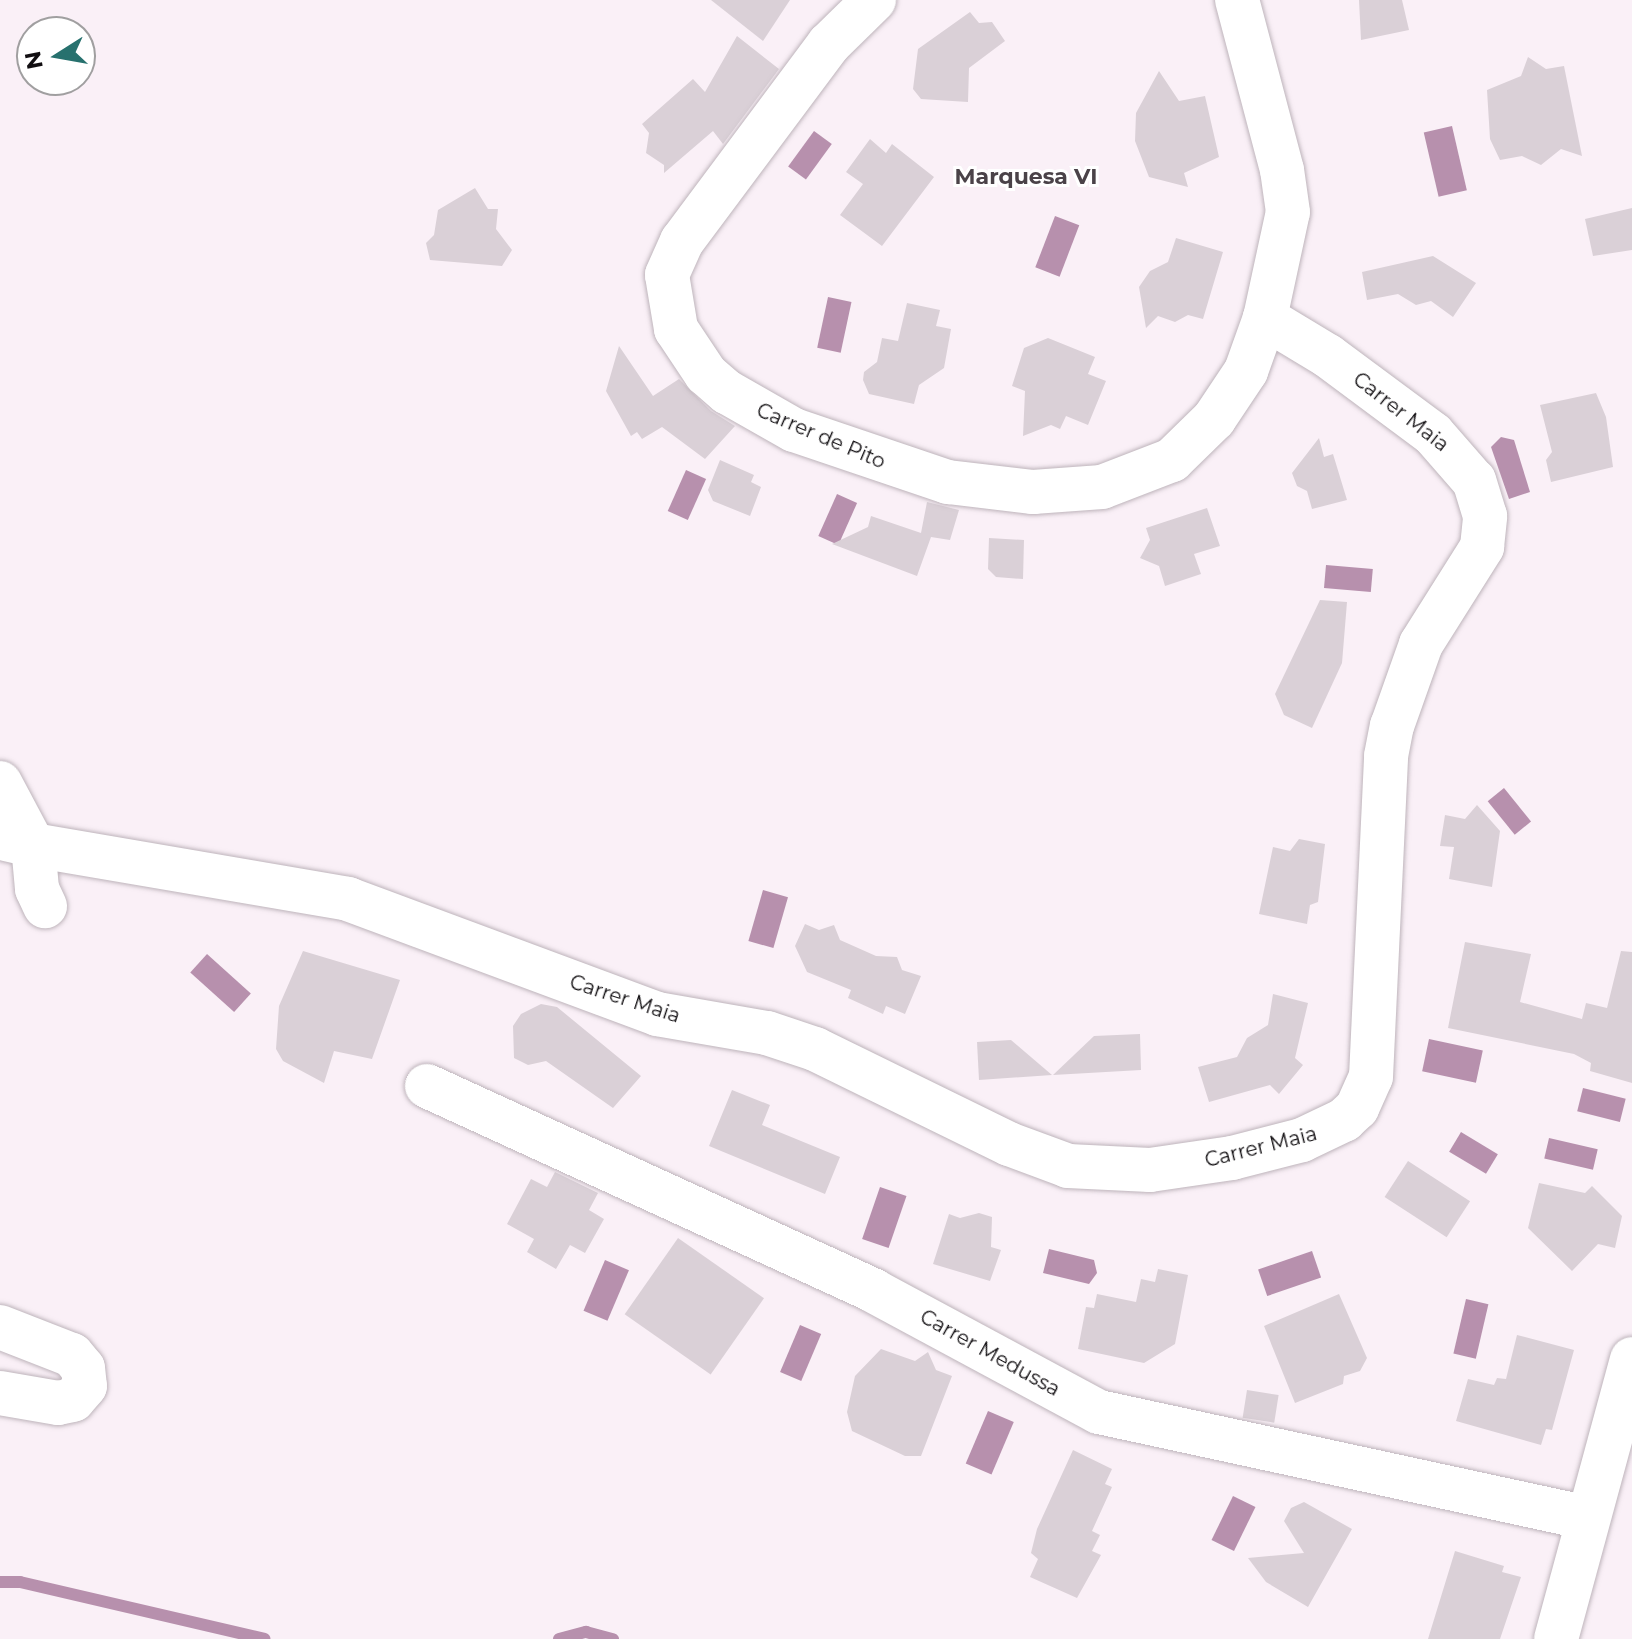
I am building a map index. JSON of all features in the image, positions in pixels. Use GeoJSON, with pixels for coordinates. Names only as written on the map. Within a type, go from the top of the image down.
{"type":"FeatureCollection","features":[{"type":"Feature","properties":{"kind":"street","name":"Carrer de Pito"},"geometry":{"type":"LineString","coordinates":[[874,0],[829,44],[672,258],[667,275],[676,329],[706,374],[727,392],[794,430],[948,482],[1033,492],[1102,487],[1142,476],[1194,443],[1246,371],[1265,318]]}},
{"type":"Feature","properties":{"kind":"street"},"geometry":{"type":"LineString","coordinates":[[1237,0],[1287,189],[1285,236],[1265,318]]}},
{"type":"Feature","properties":{"kind":"street","name":"Carrer Maia"},"geometry":{"type":"LineString","coordinates":[[16,841],[348,899],[644,1010],[767,1033],[815,1049],[1009,1144],[1068,1166],[1121,1170],[1181,1166],[1232,1158],[1329,1129],[1357,1108],[1371,1077],[1386,756],[1392,726],[1421,644],[1482,547],[1485,516],[1474,481],[1433,434],[1328,356],[1265,318]]}},
{"type":"Feature","properties":{"kind":"street"},"geometry":{"type":"LineString","coordinates":[[0,783],[16,841],[45,906]]}},
{"type":"Feature","properties":{"kind":"street","name":"Carrer Medussa"},"geometry":{"type":"LineString","coordinates":[[427,1086],[874,1291],[1099,1412],[1588,1518]]}},
{"type":"Feature","properties":{"kind":"street"},"geometry":{"type":"LineString","coordinates":[[0,1327],[72,1355],[83,1368],[85,1386],[73,1400],[58,1403],[0,1393]]}},
{"type":"Feature","properties":{"kind":"street"},"geometry":{"type":"LineString","coordinates":[[1556,1639],[1632,1359]]}},
{"type":"Feature","properties":{"kind":"shaded area"},"geometry":{"type":"Polygon","coordinates":[[[1452,126],[1467,190],[1439,197],[1424,133],[1452,126]]]}},
{"type":"Feature","properties":{"kind":"shaded area"},"geometry":{"type":"Polygon","coordinates":[[[814,131],[832,144],[806,180],[788,167],[814,131]]]}},
{"type":"Feature","properties":{"kind":"shaded area"},"geometry":{"type":"Polygon","coordinates":[[[1055,216],[1079,225],[1060,277],[1035,267],[1055,216]]]}},
{"type":"Feature","properties":{"kind":"shaded area"},"geometry":{"type":"Polygon","coordinates":[[[828,297],[851,302],[841,353],[817,348],[828,297]]]}},
{"type":"Feature","properties":{"kind":"shaded area"},"geometry":{"type":"Polygon","coordinates":[[[1501,437],[1514,440],[1530,492],[1509,499],[1491,447],[1501,437]]]}},
{"type":"Feature","properties":{"kind":"shaded area"},"geometry":{"type":"Polygon","coordinates":[[[686,470],[706,479],[688,520],[668,511],[686,470]]]}},
{"type":"Feature","properties":{"kind":"shaded area"},"geometry":{"type":"Polygon","coordinates":[[[837,494],[857,503],[838,545],[818,536],[837,494]]]}},
{"type":"Feature","properties":{"kind":"shaded area"},"geometry":{"type":"Polygon","coordinates":[[[1326,565],[1373,569],[1371,592],[1324,588],[1326,565]]]}},
{"type":"Feature","properties":{"kind":"shaded area"},"geometry":{"type":"Polygon","coordinates":[[[1504,788],[1531,821],[1515,835],[1488,801],[1504,788]]]}},
{"type":"Feature","properties":{"kind":"shaded area"},"geometry":{"type":"Polygon","coordinates":[[[763,890],[788,897],[773,948],[748,941],[763,890]]]}},
{"type":"Feature","properties":{"kind":"shaded area"},"geometry":{"type":"Polygon","coordinates":[[[207,954],[251,993],[234,1012],[190,973],[207,954]]]}},
{"type":"Feature","properties":{"kind":"shaded area"},"geometry":{"type":"Polygon","coordinates":[[[1429,1039],[1483,1050],[1476,1083],[1422,1071],[1429,1039]]]}},
{"type":"Feature","properties":{"kind":"shaded area"},"geometry":{"type":"Polygon","coordinates":[[[1583,1088],[1626,1099],[1620,1122],[1577,1111],[1583,1088]]]}},
{"type":"Feature","properties":{"kind":"shaded area"},"geometry":{"type":"Polygon","coordinates":[[[1461,1132],[1498,1154],[1486,1174],[1449,1152],[1461,1132]]]}},
{"type":"Feature","properties":{"kind":"shaded area"},"geometry":{"type":"Polygon","coordinates":[[[1549,1138],[1598,1149],[1593,1170],[1544,1158],[1549,1138]]]}},
{"type":"Feature","properties":{"kind":"shaded area"},"geometry":{"type":"Polygon","coordinates":[[[880,1187],[906,1196],[889,1248],[862,1239],[880,1187]]]}},
{"type":"Feature","properties":{"kind":"shaded area"},"geometry":{"type":"Polygon","coordinates":[[[1049,1249],[1094,1260],[1097,1273],[1089,1284],[1043,1273],[1049,1249]]]}},
{"type":"Feature","properties":{"kind":"shaded area"},"geometry":{"type":"Polygon","coordinates":[[[1312,1251],[1321,1277],[1267,1296],[1258,1270],[1312,1251]]]}},
{"type":"Feature","properties":{"kind":"shaded area"},"geometry":{"type":"Polygon","coordinates":[[[605,1260],[629,1270],[607,1321],[584,1311],[605,1260]]]}},
{"type":"Feature","properties":{"kind":"shaded area"},"geometry":{"type":"Polygon","coordinates":[[[1466,1299],[1488,1304],[1476,1359],[1453,1354],[1466,1299]]]}},
{"type":"Feature","properties":{"kind":"shaded area"},"geometry":{"type":"Polygon","coordinates":[[[800,1325],[821,1334],[801,1381],[780,1372],[800,1325]]]}},
{"type":"Feature","properties":{"kind":"shaded area"},"geometry":{"type":"Polygon","coordinates":[[[988,1411],[1014,1422],[992,1474],[966,1463],[988,1411]]]}},
{"type":"Feature","properties":{"kind":"shaded area"},"geometry":{"type":"Polygon","coordinates":[[[1233,1496],[1255,1507],[1234,1551],[1212,1540],[1233,1496]]]}},
{"type":"Feature","properties":{"kind":"building"},"geometry":{"type":"Polygon","coordinates":[[[711,0],[790,0],[763,41],[711,0]]]}},
{"type":"Feature","properties":{"kind":"building"},"geometry":{"type":"Polygon","coordinates":[[[1359,0],[1402,0],[1409,30],[1361,40],[1359,0]]]}},
{"type":"Feature","properties":{"kind":"building"},"geometry":{"type":"Polygon","coordinates":[[[970,12],[979,23],[992,22],[1005,41],[969,68],[968,102],[921,99],[913,89],[918,49],[970,12]]]}},
{"type":"Feature","properties":{"kind":"building"},"geometry":{"type":"Polygon","coordinates":[[[737,36],[779,69],[723,144],[713,131],[664,173],[664,165],[646,153],[649,133],[642,124],[693,79],[705,92],[737,36]]]}},
{"type":"Feature","properties":{"kind":"building"},"geometry":{"type":"Polygon","coordinates":[[[1528,57],[1546,69],[1564,66],[1582,156],[1561,149],[1541,165],[1522,156],[1500,160],[1490,139],[1487,90],[1521,76],[1528,57]]]}},
{"type":"Feature","properties":{"kind":"building"},"geometry":{"type":"Polygon","coordinates":[[[1159,71],[1179,101],[1205,96],[1219,157],[1184,173],[1188,187],[1149,177],[1135,141],[1136,113],[1159,71]]]}},
{"type":"Feature","properties":{"kind":"building"},"geometry":{"type":"Polygon","coordinates":[[[870,139],[886,153],[892,144],[934,177],[882,246],[840,215],[863,184],[846,172],[870,139]]]}},
{"type":"Feature","properties":{"kind":"building"},"geometry":{"type":"Polygon","coordinates":[[[475,188],[488,209],[498,209],[496,229],[512,250],[502,266],[430,260],[426,243],[434,235],[438,210],[475,188]]]}},
{"type":"Feature","properties":{"kind":"building"},"geometry":{"type":"Polygon","coordinates":[[[1632,208],[1632,250],[1593,256],[1585,219],[1632,208]]]}},
{"type":"Feature","properties":{"kind":"building"},"geometry":{"type":"Polygon","coordinates":[[[1176,238],[1223,252],[1203,319],[1188,315],[1175,322],[1158,316],[1146,328],[1139,287],[1150,271],[1168,262],[1176,238]]]}},
{"type":"Feature","properties":{"kind":"building"},"geometry":{"type":"Polygon","coordinates":[[[1433,256],[1476,283],[1453,317],[1431,301],[1416,305],[1398,294],[1367,300],[1362,272],[1433,256]]]}},
{"type":"Feature","properties":{"kind":"building"},"geometry":{"type":"Polygon","coordinates":[[[907,303],[940,310],[936,326],[951,329],[944,368],[919,385],[914,404],[869,394],[863,380],[864,372],[877,362],[882,338],[898,341],[907,303]]]}},
{"type":"Feature","properties":{"kind":"building"},"geometry":{"type":"Polygon","coordinates":[[[1048,338],[1095,357],[1088,374],[1106,381],[1088,425],[1066,416],[1060,429],[1051,425],[1023,436],[1025,391],[1012,386],[1024,348],[1048,338]]]}},
{"type":"Feature","properties":{"kind":"building"},"geometry":{"type":"Polygon","coordinates":[[[619,346],[653,396],[679,379],[711,411],[735,426],[705,459],[662,427],[642,439],[637,432],[631,436],[606,391],[619,346]]]}},
{"type":"Feature","properties":{"kind":"building"},"geometry":{"type":"Polygon","coordinates":[[[1596,393],[1606,417],[1613,467],[1551,482],[1546,460],[1552,452],[1540,405],[1596,393]]]}},
{"type":"Feature","properties":{"kind":"building"},"geometry":{"type":"Polygon","coordinates":[[[1319,438],[1324,457],[1333,454],[1347,500],[1312,509],[1307,491],[1297,486],[1292,473],[1319,438]]]}},
{"type":"Feature","properties":{"kind":"building"},"geometry":{"type":"Polygon","coordinates":[[[720,460],[754,475],[751,482],[761,487],[750,516],[713,501],[708,490],[720,460]]]}},
{"type":"Feature","properties":{"kind":"building"},"geometry":{"type":"Polygon","coordinates":[[[927,502],[959,510],[950,540],[931,537],[917,576],[832,544],[868,527],[871,516],[921,533],[927,502]]]}},
{"type":"Feature","properties":{"kind":"building"},"geometry":{"type":"Polygon","coordinates":[[[1207,508],[1220,546],[1194,554],[1201,574],[1165,586],[1159,566],[1140,558],[1150,540],[1146,528],[1207,508]]]}},
{"type":"Feature","properties":{"kind":"building"},"geometry":{"type":"Polygon","coordinates":[[[989,538],[1024,540],[1023,579],[996,577],[988,569],[989,538]]]}},
{"type":"Feature","properties":{"kind":"building"},"geometry":{"type":"Polygon","coordinates":[[[1320,600],[1347,602],[1342,663],[1312,728],[1284,715],[1275,694],[1320,600]]]}},
{"type":"Feature","properties":{"kind":"building"},"geometry":{"type":"Polygon","coordinates":[[[1477,805],[1500,831],[1492,887],[1449,879],[1454,847],[1440,846],[1445,815],[1465,819],[1477,805]]]}},
{"type":"Feature","properties":{"kind":"building"},"geometry":{"type":"Polygon","coordinates":[[[1299,839],[1325,844],[1318,902],[1310,905],[1307,924],[1259,914],[1273,847],[1290,851],[1299,839]]]}},
{"type":"Feature","properties":{"kind":"building"},"geometry":{"type":"Polygon","coordinates":[[[805,924],[819,930],[834,925],[840,940],[876,956],[897,957],[902,970],[921,976],[905,1014],[886,1006],[883,1014],[848,998],[851,990],[807,972],[795,946],[805,924]]]}},
{"type":"Feature","properties":{"kind":"building"},"geometry":{"type":"Polygon","coordinates":[[[1465,942],[1531,954],[1520,1002],[1582,1019],[1586,1003],[1607,1008],[1621,951],[1632,952],[1632,1083],[1590,1071],[1591,1063],[1574,1054],[1448,1028],[1465,942]]]}},
{"type":"Feature","properties":{"kind":"building"},"geometry":{"type":"Polygon","coordinates":[[[303,951],[400,980],[372,1059],[334,1051],[324,1083],[283,1061],[276,1049],[279,1006],[303,951]]]}},
{"type":"Feature","properties":{"kind":"building"},"geometry":{"type":"Polygon","coordinates":[[[1273,994],[1308,1003],[1295,1058],[1303,1065],[1279,1094],[1270,1085],[1209,1102],[1198,1067],[1237,1057],[1247,1038],[1268,1025],[1273,994]]]}},
{"type":"Feature","properties":{"kind":"building"},"geometry":{"type":"Polygon","coordinates":[[[541,1004],[557,1007],[641,1076],[613,1108],[546,1061],[528,1065],[514,1058],[513,1026],[521,1014],[541,1004]]]}},
{"type":"Feature","properties":{"kind":"building"},"geometry":{"type":"Polygon","coordinates":[[[1140,1034],[1141,1070],[1053,1075],[1094,1036],[1140,1034]]]}},
{"type":"Feature","properties":{"kind":"building"},"geometry":{"type":"Polygon","coordinates":[[[1011,1040],[1052,1075],[979,1080],[977,1042],[1011,1040]]]}},
{"type":"Feature","properties":{"kind":"building"},"geometry":{"type":"Polygon","coordinates":[[[732,1090],[770,1105],[762,1125],[840,1157],[825,1194],[709,1146],[732,1090]]]}},
{"type":"Feature","properties":{"kind":"building"},"geometry":{"type":"Polygon","coordinates":[[[1408,1161],[1470,1201],[1447,1237],[1385,1197],[1408,1161]]]}},
{"type":"Feature","properties":{"kind":"building"},"geometry":{"type":"Polygon","coordinates":[[[555,1172],[598,1193],[589,1210],[604,1219],[585,1253],[570,1245],[556,1269],[527,1252],[534,1239],[507,1224],[531,1179],[547,1187],[555,1172]]]}},
{"type":"Feature","properties":{"kind":"building"},"geometry":{"type":"Polygon","coordinates":[[[1539,1183],[1585,1193],[1592,1186],[1622,1216],[1615,1248],[1598,1244],[1572,1271],[1528,1228],[1539,1183]]]}},
{"type":"Feature","properties":{"kind":"building"},"geometry":{"type":"Polygon","coordinates":[[[979,1213],[992,1217],[991,1247],[1001,1250],[990,1281],[933,1264],[949,1214],[960,1218],[979,1213]]]}},
{"type":"Feature","properties":{"kind":"building"},"geometry":{"type":"Polygon","coordinates":[[[678,1238],[764,1298],[711,1374],[625,1314],[678,1238]]]}},
{"type":"Feature","properties":{"kind":"building"},"geometry":{"type":"Polygon","coordinates":[[[1158,1269],[1188,1275],[1175,1344],[1144,1363],[1078,1349],[1086,1307],[1094,1308],[1097,1294],[1136,1302],[1141,1279],[1155,1282],[1158,1269]]]}},
{"type":"Feature","properties":{"kind":"building"},"geometry":{"type":"Polygon","coordinates":[[[1339,1294],[1367,1358],[1360,1371],[1344,1376],[1343,1384],[1295,1403],[1264,1326],[1339,1294]]]}},
{"type":"Feature","properties":{"kind":"building"},"geometry":{"type":"Polygon","coordinates":[[[1517,1335],[1574,1350],[1552,1430],[1546,1429],[1541,1445],[1456,1421],[1468,1379],[1494,1385],[1497,1378],[1506,1379],[1517,1335]]]}},
{"type":"Feature","properties":{"kind":"building"},"geometry":{"type":"Polygon","coordinates":[[[881,1349],[915,1361],[928,1352],[936,1370],[952,1376],[921,1456],[905,1456],[852,1431],[847,1412],[855,1376],[881,1349]]]}},
{"type":"Feature","properties":{"kind":"building"},"geometry":{"type":"Polygon","coordinates":[[[1247,1390],[1279,1395],[1274,1423],[1243,1418],[1247,1390]]]}},
{"type":"Feature","properties":{"kind":"building"},"geometry":{"type":"Polygon","coordinates":[[[1073,1450],[1112,1469],[1105,1484],[1112,1487],[1092,1531],[1100,1535],[1092,1551],[1101,1555],[1077,1598],[1030,1577],[1038,1559],[1031,1553],[1037,1529],[1073,1450]]]}},
{"type":"Feature","properties":{"kind":"building"},"geometry":{"type":"Polygon","coordinates":[[[1304,1502],[1352,1529],[1308,1607],[1266,1582],[1248,1558],[1304,1553],[1284,1521],[1291,1508],[1304,1502]]]}},
{"type":"Feature","properties":{"kind":"building"},"geometry":{"type":"Polygon","coordinates":[[[1455,1551],[1504,1566],[1502,1572],[1521,1577],[1500,1639],[1428,1639],[1455,1551]]]}},
{"type":"Feature","properties":{"kind":"waterway"},"geometry":{"type":"LineString","coordinates":[[0,1582],[20,1582],[264,1639]]}},
{"type":"Feature","properties":{"kind":"waterway"},"geometry":{"type":"LineString","coordinates":[[559,1639],[586,1632],[613,1639]]}},
{"type":"Feature","properties":{"kind":"district","name":"Marquesa VI"},"geometry":{"type":"Point","coordinates":[1026,177]}}]}
